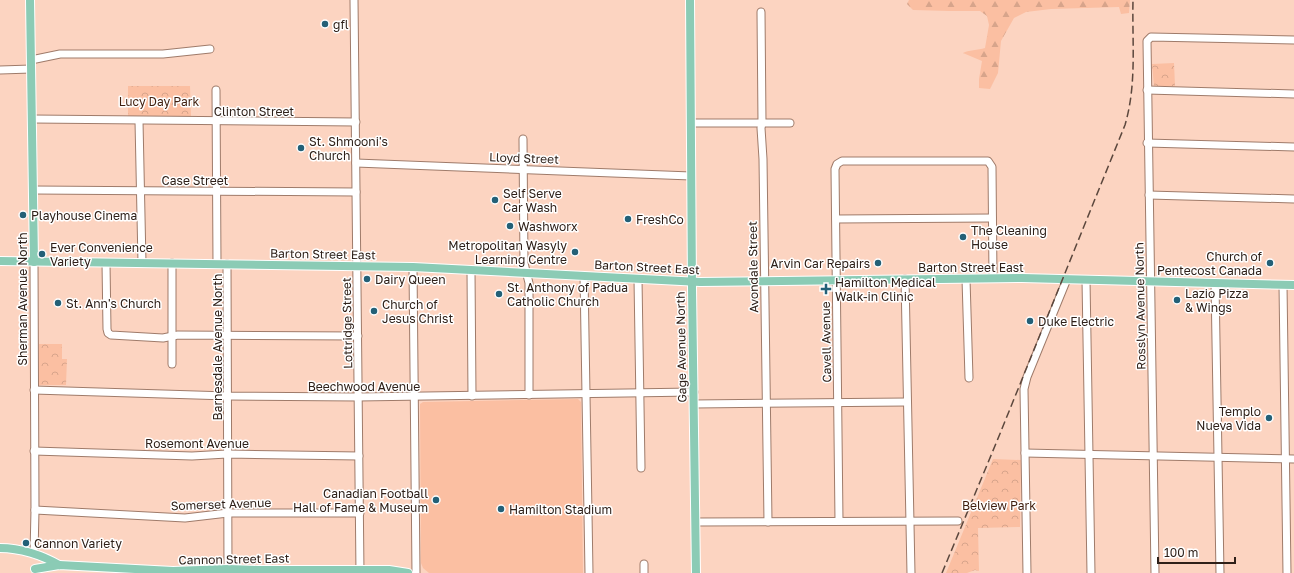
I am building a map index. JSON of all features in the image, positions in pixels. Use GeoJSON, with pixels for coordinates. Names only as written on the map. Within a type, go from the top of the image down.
{"type":"FeatureCollection","features":[{"type":"Feature","properties":{"kind":"main road","name":"Sherman Avenue North"},"geometry":{"type":"LineString","coordinates":[[30,0],[34,262]]}},
{"type":"Feature","properties":{"kind":"main road","name":"Gage Avenue North"},"geometry":{"type":"LineString","coordinates":[[690,0],[696,573]]}},
{"type":"Feature","properties":{"kind":"main road","name":"Barton Street East"},"geometry":{"type":"LineString","coordinates":[[0,261],[413,267],[526,274],[692,281],[993,278],[1294,285]]}},
{"type":"Feature","properties":{"kind":"main road","name":"Cannon Street East"},"geometry":{"type":"LineString","coordinates":[[0,548],[34,554],[51,560],[59,565]]}},
{"type":"Feature","properties":{"kind":"main road","name":"Sherman Avenue North"},"geometry":{"type":"LineString","coordinates":[[34,554],[35,571]]}},
{"type":"Feature","properties":{"kind":"main road","name":"Cannon Street East"},"geometry":{"type":"LineString","coordinates":[[35,571],[59,565],[173,571],[396,571],[408,573]]}},
{"type":"Feature","properties":{"kind":"street","name":"Lottridge Street"},"geometry":{"type":"LineString","coordinates":[[354,0],[360,572]]}},
{"type":"Feature","properties":{"kind":"street","name":"Avondale Street"},"geometry":{"type":"LineString","coordinates":[[761,12],[761,128],[763,159],[768,522]]}},
{"type":"Feature","properties":{"kind":"street","name":"Rosslyn Avenue North"},"geometry":{"type":"LineString","coordinates":[[1155,573],[1152,456],[1151,282],[1147,143],[1147,41],[1148,38],[1151,37],[1294,40]]}},
{"type":"Feature","properties":{"kind":"street"},"geometry":{"type":"LineString","coordinates":[[31,60],[60,54],[163,54],[210,49]]}},
{"type":"Feature","properties":{"kind":"street"},"geometry":{"type":"LineString","coordinates":[[0,70],[31,69]]}},
{"type":"Feature","properties":{"kind":"street","name":"Barnesdale Avenue North"},"geometry":{"type":"LineString","coordinates":[[216,90],[217,264]]}},
{"type":"Feature","properties":{"kind":"street"},"geometry":{"type":"LineString","coordinates":[[1147,90],[1294,94]]}},
{"type":"Feature","properties":{"kind":"street","name":"Clinton Street"},"geometry":{"type":"LineString","coordinates":[[32,119],[216,122],[356,122]]}},
{"type":"Feature","properties":{"kind":"street"},"geometry":{"type":"LineString","coordinates":[[139,121],[142,263]]}},
{"type":"Feature","properties":{"kind":"street"},"geometry":{"type":"LineString","coordinates":[[692,124],[790,123]]}},
{"type":"Feature","properties":{"kind":"street"},"geometry":{"type":"LineString","coordinates":[[523,139],[524,263],[529,283],[529,396]]}},
{"type":"Feature","properties":{"kind":"street"},"geometry":{"type":"LineString","coordinates":[[1147,143],[1294,147]]}},
{"type":"Feature","properties":{"kind":"street","name":"Cavell Avenue"},"geometry":{"type":"LineString","coordinates":[[839,521],[835,169],[838,163],[842,161],[988,161],[992,167],[992,218]]}},
{"type":"Feature","properties":{"kind":"street","name":"Lloyd Street"},"geometry":{"type":"LineString","coordinates":[[356,163],[691,176]]}},
{"type":"Feature","properties":{"kind":"street","name":"Case Street"},"geometry":{"type":"LineString","coordinates":[[33,190],[356,192]]}},
{"type":"Feature","properties":{"kind":"street"},"geometry":{"type":"LineString","coordinates":[[1149,195],[1294,199]]}},
{"type":"Feature","properties":{"kind":"street"},"geometry":{"type":"LineString","coordinates":[[836,219],[992,218],[993,278]]}},
{"type":"Feature","properties":{"kind":"street","name":"Sherman Avenue North"},"geometry":{"type":"LineString","coordinates":[[34,262],[34,554]]}},
{"type":"Feature","properties":{"kind":"street"},"geometry":{"type":"LineString","coordinates":[[106,262],[107,329],[108,333],[111,335],[163,338],[178,335],[358,336]]}},
{"type":"Feature","properties":{"kind":"street"},"geometry":{"type":"LineString","coordinates":[[172,263],[172,364]]}},
{"type":"Feature","properties":{"kind":"street","name":"Barnesdale Avenue North"},"geometry":{"type":"LineString","coordinates":[[227,264],[228,571]]}},
{"type":"Feature","properties":{"kind":"street"},"geometry":{"type":"LineString","coordinates":[[413,267],[416,573]]}},
{"type":"Feature","properties":{"kind":"street"},"geometry":{"type":"LineString","coordinates":[[471,271],[472,396]]}},
{"type":"Feature","properties":{"kind":"street"},"geometry":{"type":"LineString","coordinates":[[584,276],[588,573]]}},
{"type":"Feature","properties":{"kind":"street"},"geometry":{"type":"LineString","coordinates":[[638,279],[641,468]]}},
{"type":"Feature","properties":{"kind":"street"},"geometry":{"type":"LineString","coordinates":[[905,279],[910,573]]}},
{"type":"Feature","properties":{"kind":"street"},"geometry":{"type":"LineString","coordinates":[[966,279],[969,378]]}},
{"type":"Feature","properties":{"kind":"street"},"geometry":{"type":"LineString","coordinates":[[1027,573],[1024,389],[1030,370],[1067,280]]}},
{"type":"Feature","properties":{"kind":"street"},"geometry":{"type":"LineString","coordinates":[[1086,280],[1091,573]]}},
{"type":"Feature","properties":{"kind":"street"},"geometry":{"type":"LineString","coordinates":[[1215,283],[1220,573]]}},
{"type":"Feature","properties":{"kind":"street"},"geometry":{"type":"LineString","coordinates":[[1283,285],[1287,573]]}},
{"type":"Feature","properties":{"kind":"street","name":"Beechwood Avenue"},"geometry":{"type":"LineString","coordinates":[[34,390],[228,396],[358,397],[529,396],[694,392]]}},
{"type":"Feature","properties":{"kind":"street"},"geometry":{"type":"LineString","coordinates":[[694,404],[908,402]]}},
{"type":"Feature","properties":{"kind":"street","name":"Rosemont Avenue"},"geometry":{"type":"LineString","coordinates":[[34,452],[192,456],[227,454],[359,456]]}},
{"type":"Feature","properties":{"kind":"street"},"geometry":{"type":"LineString","coordinates":[[1025,453],[1294,459]]}},
{"type":"Feature","properties":{"kind":"street","name":"Somerset Avenue"},"geometry":{"type":"LineString","coordinates":[[35,510],[185,518],[228,513],[360,513]]}},
{"type":"Feature","properties":{"kind":"street"},"geometry":{"type":"LineString","coordinates":[[696,522],[958,521]]}},
{"type":"Feature","properties":{"kind":"street"},"geometry":{"type":"LineString","coordinates":[[644,564],[644,573]]}},
{"type":"Feature","properties":{"kind":"green space"},"geometry":{"type":"Polygon","coordinates":[[[909,0],[1130,0],[1129,13],[1121,14],[1119,7],[1051,9],[1026,12],[1014,18],[1001,41],[998,73],[990,89],[979,88],[982,61],[963,53],[985,48],[989,25],[987,16],[980,11],[913,10],[907,4],[909,0]]]}},
{"type":"Feature","properties":{"kind":"green space"},"geometry":{"type":"Polygon","coordinates":[[[1174,63],[1175,86],[1154,86],[1152,64],[1174,63]]]}},
{"type":"Feature","properties":{"kind":"green space","name":"Lucy Day Park"},"geometry":{"type":"Polygon","coordinates":[[[128,86],[190,86],[191,116],[128,116],[128,86]]]}},
{"type":"Feature","properties":{"kind":"green space"},"geometry":{"type":"Polygon","coordinates":[[[39,344],[62,344],[62,359],[67,359],[66,385],[39,385],[39,344]]]}},
{"type":"Feature","properties":{"kind":"green space","name":"Hamilton Stadium"},"geometry":{"type":"Polygon","coordinates":[[[578,399],[581,402],[583,573],[429,573],[423,568],[421,563],[420,404],[423,402],[578,399]]]}},
{"type":"Feature","properties":{"kind":"green space","name":"Belview Park"},"geometry":{"type":"Polygon","coordinates":[[[993,459],[1021,460],[1020,527],[978,528],[979,571],[975,570],[967,573],[946,573],[993,459]]]}},
{"type":"Feature","properties":{"kind":"railway"},"geometry":{"type":"LineString","coordinates":[[942,573],[1125,125],[1129,110],[1133,79],[1133,0]]}},
{"type":"Feature","properties":{"kind":"place","name":"gfl"},"geometry":{"type":"Point","coordinates":[325,24]}},
{"type":"Feature","properties":{"kind":"place","name":"St. Shmooni's Church"},"geometry":{"type":"Point","coordinates":[301,148]}},
{"type":"Feature","properties":{"kind":"place","name":"Self Serve Car Wash"},"geometry":{"type":"Point","coordinates":[495,200]}},
{"type":"Feature","properties":{"kind":"place","name":"Playhouse Cinema"},"geometry":{"type":"Point","coordinates":[23,215]}},
{"type":"Feature","properties":{"kind":"place","name":"FreshCo"},"geometry":{"type":"Point","coordinates":[628,219]}},
{"type":"Feature","properties":{"kind":"place","name":"Washworx"},"geometry":{"type":"Point","coordinates":[510,226]}},
{"type":"Feature","properties":{"kind":"place","name":"The Cleaning House"},"geometry":{"type":"Point","coordinates":[963,237]}},
{"type":"Feature","properties":{"kind":"place","name":"Metropolitan Wasyly Learning Centre"},"geometry":{"type":"Point","coordinates":[575,252]}},
{"type":"Feature","properties":{"kind":"place","name":"Ever Convenience Variety"},"geometry":{"type":"Point","coordinates":[42,254]}},
{"type":"Feature","properties":{"kind":"place","name":"Arvin Car Repairs"},"geometry":{"type":"Point","coordinates":[878,263]}},
{"type":"Feature","properties":{"kind":"place","name":"Church of Pentecost Canada"},"geometry":{"type":"Point","coordinates":[1270,263]}},
{"type":"Feature","properties":{"kind":"place","name":"Dairy Queen"},"geometry":{"type":"Point","coordinates":[367,279]}},
{"type":"Feature","properties":{"kind":"place","name":"Hamilton Medical Walk-in Clinic"},"geometry":{"type":"Point","coordinates":[826,289]}},
{"type":"Feature","properties":{"kind":"place","name":"St. Anthony of Padua Catholic Church"},"geometry":{"type":"Point","coordinates":[499,294]}},
{"type":"Feature","properties":{"kind":"place","name":"Lazio Pizza & Wings"},"geometry":{"type":"Point","coordinates":[1177,300]}},
{"type":"Feature","properties":{"kind":"place","name":"St. Ann's Church"},"geometry":{"type":"Point","coordinates":[58,303]}},
{"type":"Feature","properties":{"kind":"place","name":"Church of Jesus Christ"},"geometry":{"type":"Point","coordinates":[374,311]}},
{"type":"Feature","properties":{"kind":"place","name":"Duke Electric"},"geometry":{"type":"Point","coordinates":[1030,321]}},
{"type":"Feature","properties":{"kind":"place","name":"Templo Nueva Vida"},"geometry":{"type":"Point","coordinates":[1269,418]}},
{"type":"Feature","properties":{"kind":"place","name":"Canadian Football Hall of Fame & Museum"},"geometry":{"type":"Point","coordinates":[436,500]}},
{"type":"Feature","properties":{"kind":"place","name":"Hamilton Stadium"},"geometry":{"type":"Point","coordinates":[501,509]}},
{"type":"Feature","properties":{"kind":"place","name":"Cannon Variety"},"geometry":{"type":"Point","coordinates":[26,543]}}]}
